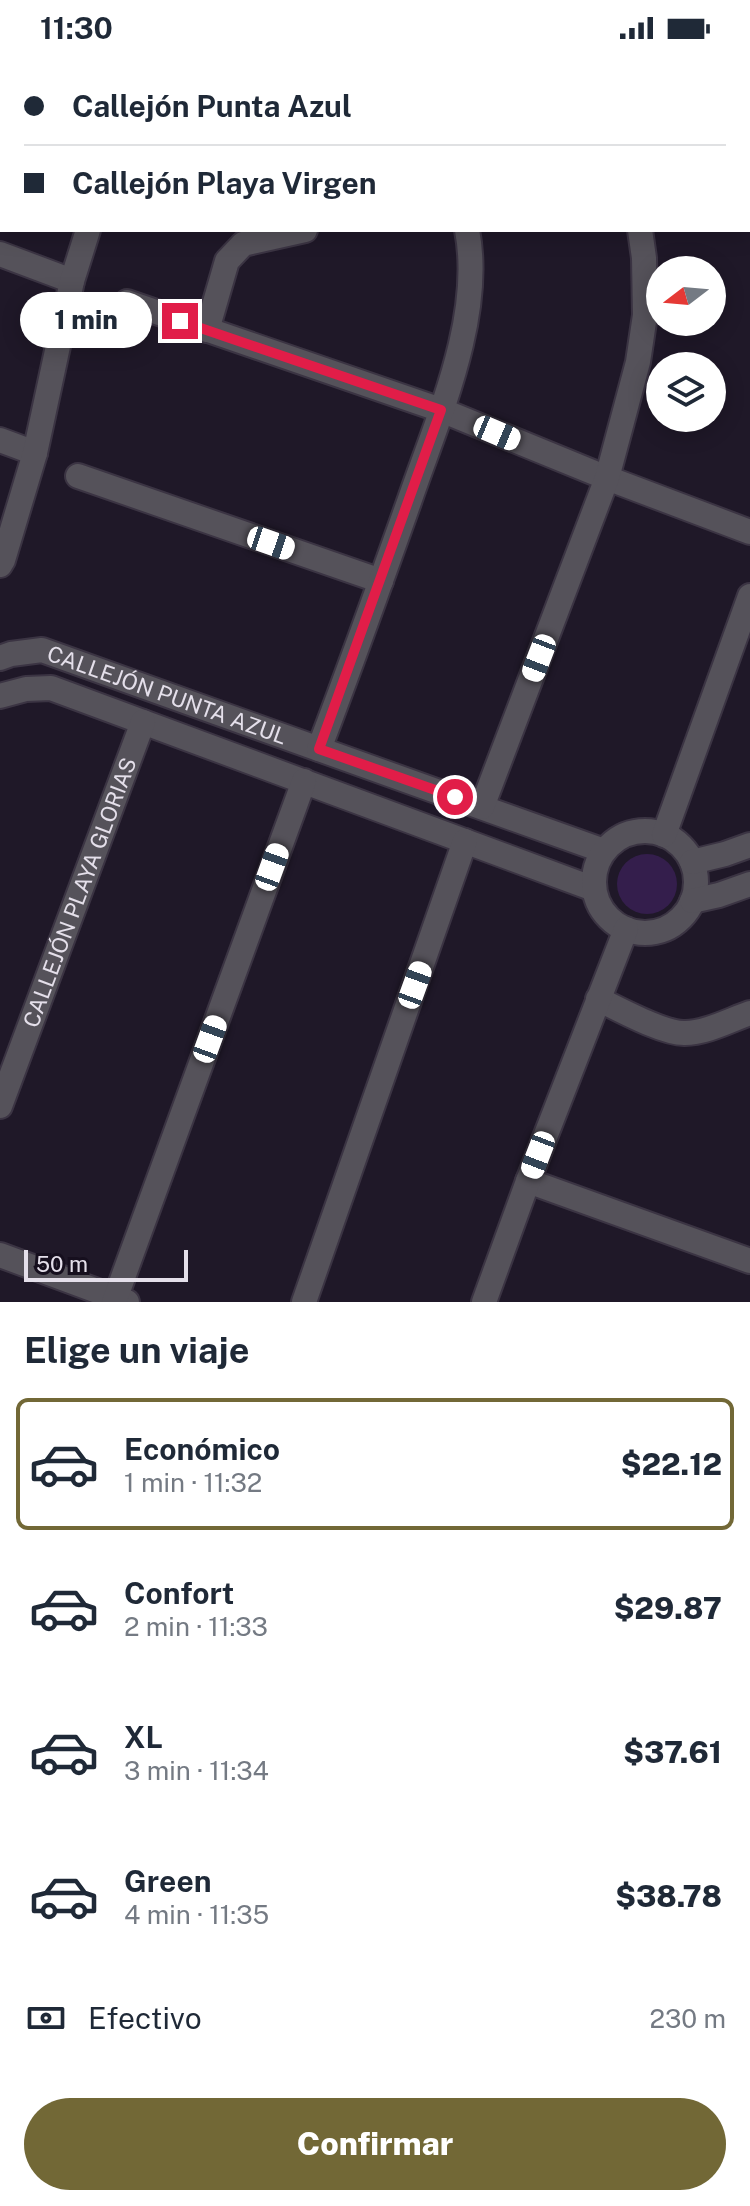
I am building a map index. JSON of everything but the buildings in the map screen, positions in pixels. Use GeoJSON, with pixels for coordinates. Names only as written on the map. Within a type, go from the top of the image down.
{"type":"FeatureCollection","features":[{"type":"Feature","properties":{"kind":"street"},"geometry":{"type":"LineString","coordinates":[[0,565],[35,453],[72,281],[87,232]]}},
{"type":"Feature","properties":{"kind":"street"},"geometry":{"type":"LineString","coordinates":[[207,330],[227,261],[243,244],[296,232]]}},
{"type":"Feature","properties":{"kind":"street"},"geometry":{"type":"LineString","coordinates":[[319,749],[441,410],[466,326],[470,246],[467,232]]}},
{"type":"Feature","properties":{"kind":"street"},"geometry":{"type":"LineString","coordinates":[[482,807],[607,478],[638,362],[645,315],[640,232]]}},
{"type":"Feature","properties":{"kind":"street"},"geometry":{"type":"LineString","coordinates":[[0,254],[72,281]]}},
{"type":"Feature","properties":{"kind":"street"},"geometry":{"type":"LineString","coordinates":[[127,302],[441,410],[750,532]]}},
{"type":"Feature","properties":{"kind":"street"},"geometry":{"type":"LineString","coordinates":[[0,440],[35,453]]}},
{"type":"Feature","properties":{"kind":"street"},"geometry":{"type":"LineString","coordinates":[[78,476],[381,581]]}},
{"type":"Feature","properties":{"kind":"street"},"geometry":{"type":"LineString","coordinates":[[664,835],[750,596]]}},
{"type":"Feature","properties":{"kind":"street","name":"CALLEJÓN PUNTA AZUL"},"geometry":{"type":"LineString","coordinates":[[0,658],[42,650],[604,851]]}},
{"type":"Feature","properties":{"kind":"street","name":"CALLEJÓN PUNTA AZUL"},"geometry":{"type":"LineString","coordinates":[[0,696],[26,689],[51,688],[594,889]]}},
{"type":"Feature","properties":{"kind":"street","name":"CALLEJÓN PLAYA GLORIAS"},"geometry":{"type":"LineString","coordinates":[[0,1106],[143,722]]}},
{"type":"Feature","properties":{"kind":"street"},"geometry":{"type":"LineString","coordinates":[[0,1255],[119,1300],[304,781]]}},
{"type":"Feature","properties":{"kind":"street"},"geometry":{"type":"LineString","coordinates":[[651,831],[664,835],[676,841],[692,862],[695,875],[692,901],[686,913],[665,929],[638,932],[626,929],[605,913],[598,901],[594,875],[598,862],[614,841],[625,835],[651,831]]}},
{"type":"Feature","properties":{"kind":"street"},"geometry":{"type":"LineString","coordinates":[[304,1302],[465,841]]}},
{"type":"Feature","properties":{"kind":"street"},"geometry":{"type":"LineString","coordinates":[[692,862],[750,845]]}},
{"type":"Feature","properties":{"kind":"street"},"geometry":{"type":"LineString","coordinates":[[692,901],[750,884]]}},
{"type":"Feature","properties":{"kind":"street"},"geometry":{"type":"LineString","coordinates":[[484,1302],[626,929]]}},
{"type":"Feature","properties":{"kind":"street"},"geometry":{"type":"LineString","coordinates":[[598,999],[682,1034],[697,1032],[750,1013]]}},
{"type":"Feature","properties":{"kind":"street"},"geometry":{"type":"LineString","coordinates":[[528,1181],[750,1261]]}},
{"type":"Feature","properties":{"kind":"shaded area"},"geometry":{"type":"Polygon","coordinates":[[[647,854],[659,856],[668,863],[675,872],[675,896],[668,905],[659,912],[647,914],[635,912],[626,905],[619,896],[617,884],[619,872],[626,863],[635,856],[647,854]]]}},
{"type":"Feature","properties":{"kind":"route"},"geometry":{"type":"LineString","coordinates":[[180,321],[441,410],[319,749],[455,797]]}}]}
